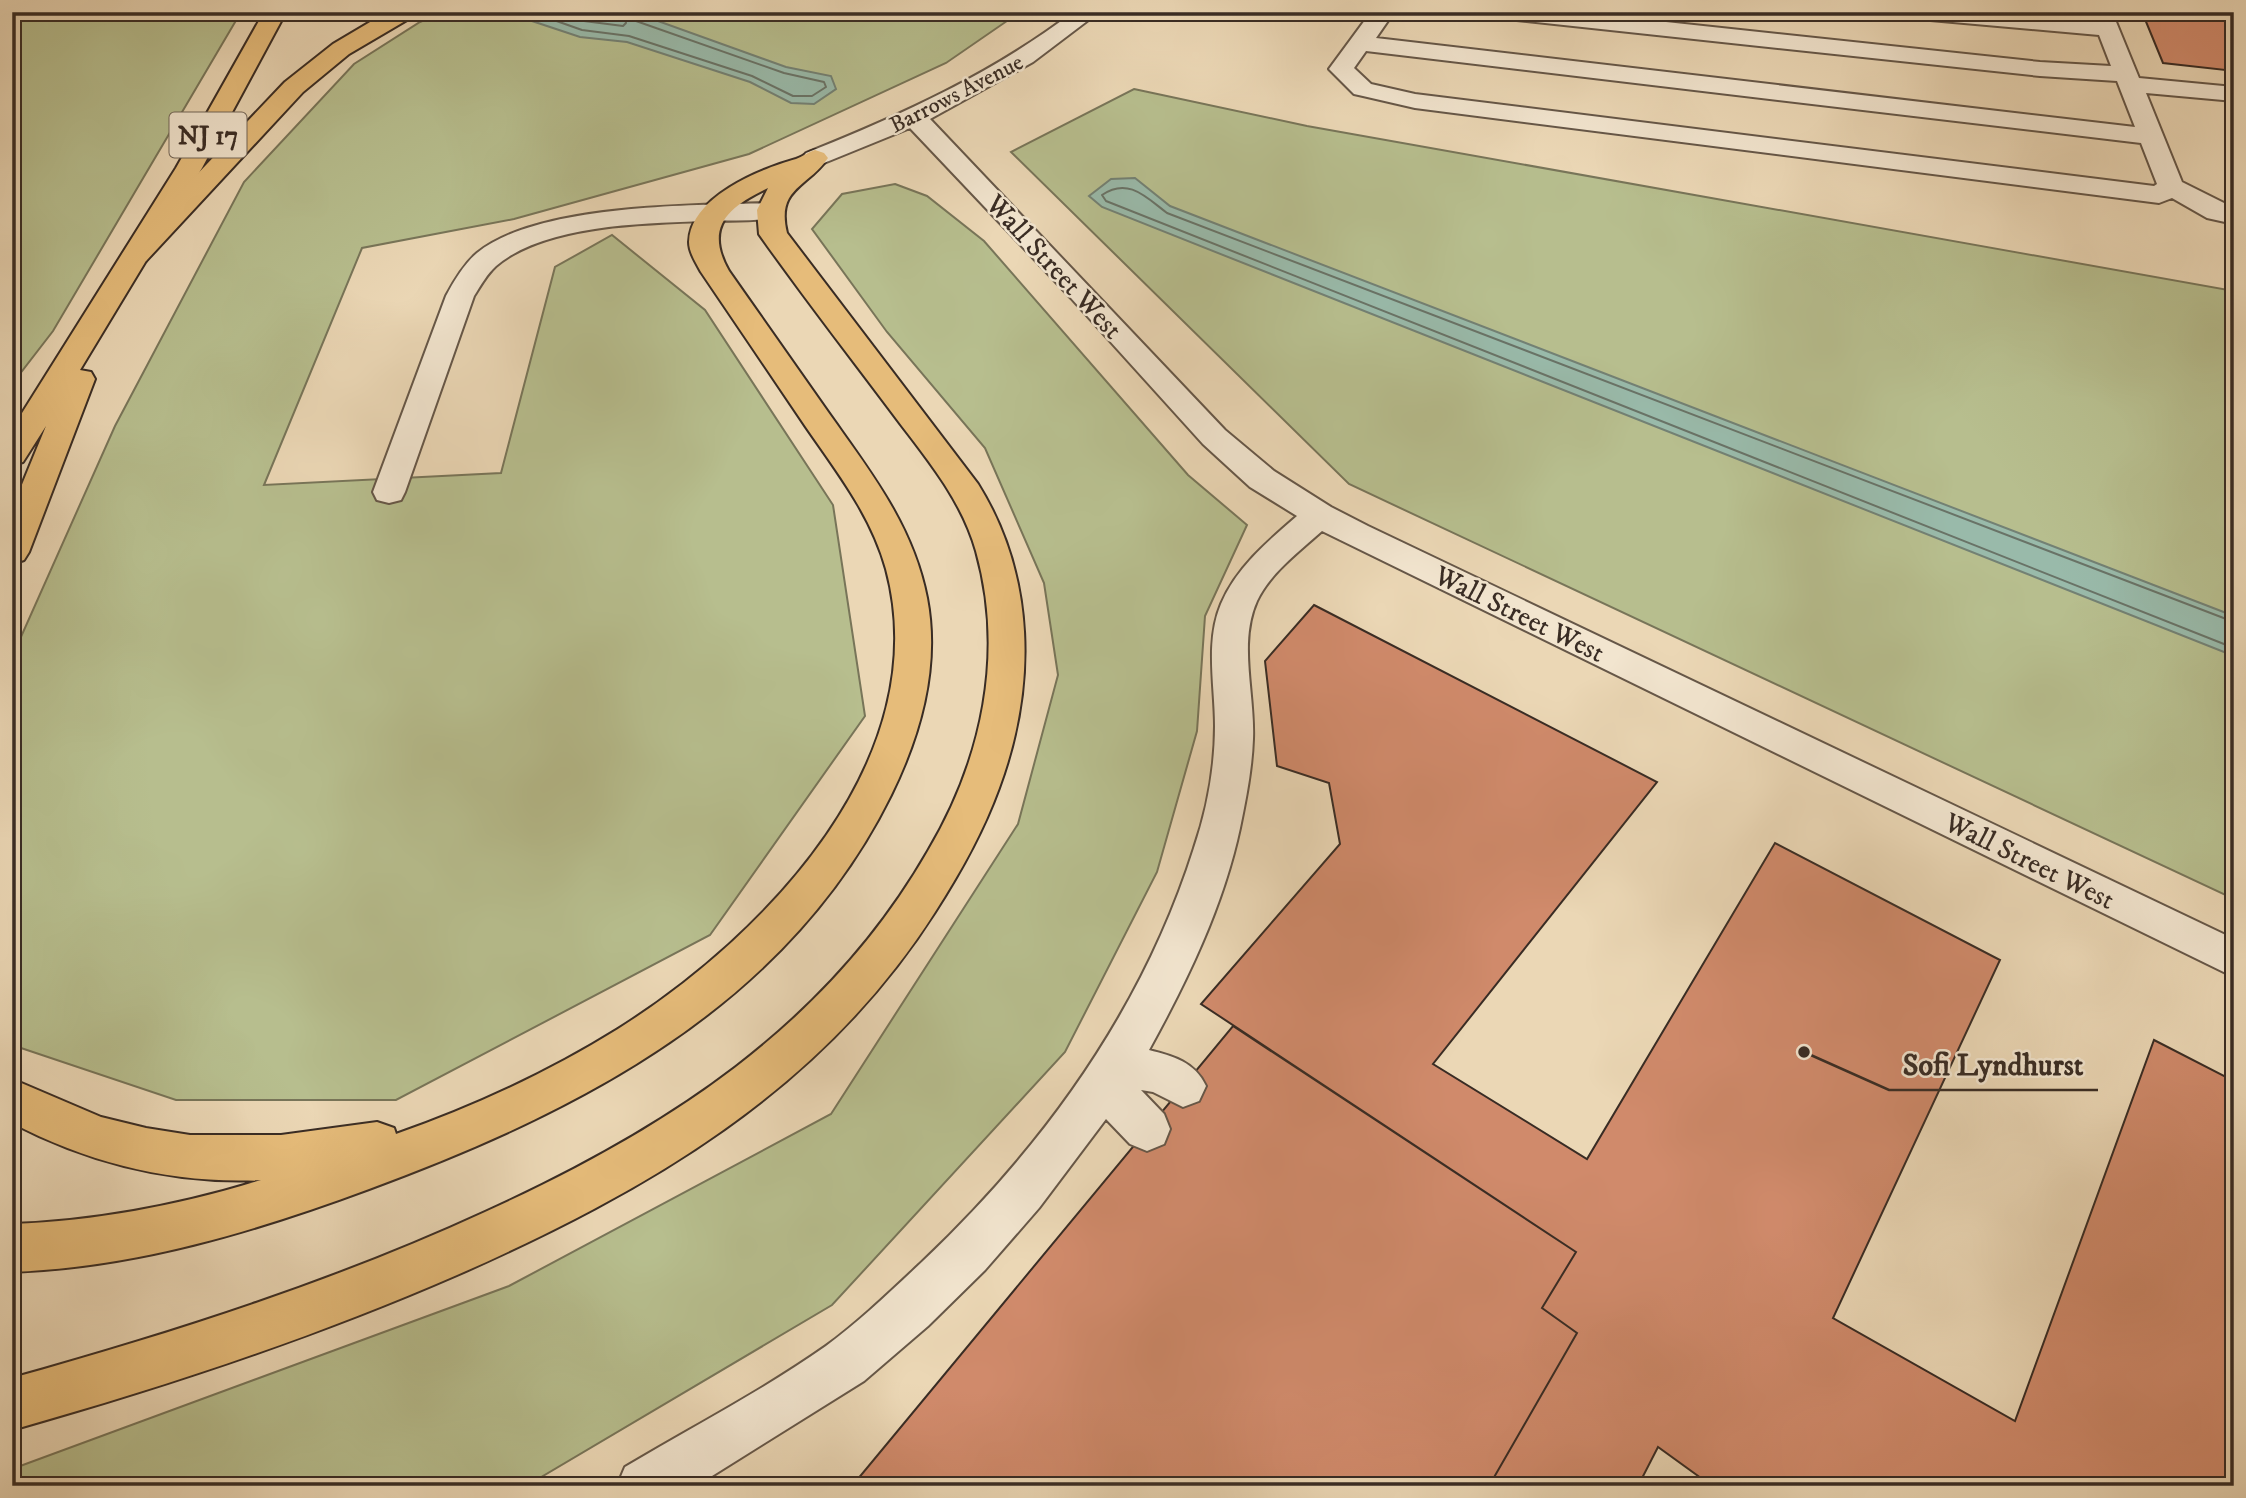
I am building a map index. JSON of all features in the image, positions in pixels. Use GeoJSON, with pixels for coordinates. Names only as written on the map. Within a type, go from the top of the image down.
{"type":"FeatureCollection","features":[{"type":"Feature","properties":{"kind":"main road","name":"NJ 17"},"geometry":{"type":"LineString","coordinates":[[12,455],[212,129],[275,12]]}},
{"type":"Feature","properties":{"kind":"main road"},"geometry":{"type":"LineString","coordinates":[[136,255],[294,87],[341,49],[404,12]]}},
{"type":"Feature","properties":{"kind":"main road"},"geometry":{"type":"LineString","coordinates":[[12,1405],[114,1376],[313,1309],[405,1273],[586,1189],[664,1145],[719,1109],[767,1070],[846,994],[884,952],[917,907],[972,808],[992,758],[1003,712],[1009,666],[1008,625],[1002,584],[992,547],[983,524],[958,479],[773,234],[769,211],[785,184],[814,158]]}},
{"type":"Feature","properties":{"kind":"main road"},"geometry":{"type":"LineString","coordinates":[[12,1248],[45,1248],[106,1240],[169,1228],[236,1210],[388,1160],[543,1094],[598,1066],[696,1002],[736,968],[770,933],[829,864],[876,787],[906,707],[913,666],[914,630],[903,565],[892,534],[859,478],[715,272],[703,242],[704,226],[712,213],[730,198],[814,158]]}},
{"type":"Feature","properties":{"kind":"main road"},"geometry":{"type":"LineString","coordinates":[[12,552],[43,478],[108,301]]}},
{"type":"Feature","properties":{"kind":"main road"},"geometry":{"type":"LineString","coordinates":[[12,1100],[50,1122],[91,1138],[136,1150],[185,1157],[244,1160],[315,1155],[387,1142],[463,1122],[543,1094]]}},
{"type":"Feature","properties":{"kind":"street","name":"Barrows Avenue"},"geometry":{"type":"LineString","coordinates":[[814,158],[914,117],[1015,65],[1088,12]]}},
{"type":"Feature","properties":{"kind":"street"},"geometry":{"type":"LineString","coordinates":[[1383,12],[1341,69],[1363,89],[1415,101],[2159,195],[2171,186]]}},
{"type":"Feature","properties":{"kind":"street"},"geometry":{"type":"LineString","coordinates":[[1507,12],[2040,69],[2234,94]]}},
{"type":"Feature","properties":{"kind":"street"},"geometry":{"type":"LineString","coordinates":[[1919,12],[2104,21],[2171,186],[2217,212],[2234,216]]}},
{"type":"Feature","properties":{"kind":"street"},"geometry":{"type":"LineString","coordinates":[[1361,43],[2151,137]]}},
{"type":"Feature","properties":{"kind":"street","name":"Wall Street West"},"geometry":{"type":"LineString","coordinates":[[914,117],[1081,292],[1214,437],[1262,479],[1319,515],[2234,959]]}},
{"type":"Feature","properties":{"kind":"street"},"geometry":{"type":"LineString","coordinates":[[389,492],[460,296],[471,275],[492,255],[520,240],[578,226],[626,219],[769,211]]}},
{"type":"Feature","properties":{"kind":"street"},"geometry":{"type":"LineString","coordinates":[[643,1486],[775,1409],[850,1360],[916,1303],[982,1236],[1039,1171],[1112,1072],[1180,948],[1199,901],[1216,843],[1228,787],[1234,740],[1231,643],[1232,624],[1238,605],[1258,573],[1319,515]]}},
{"type":"Feature","properties":{"kind":"street"},"geometry":{"type":"LineString","coordinates":[[1112,1072],[1133,1068],[1156,1070],[1182,1086]]}},
{"type":"Feature","properties":{"kind":"street"},"geometry":{"type":"LineString","coordinates":[[1112,1072],[1124,1107],[1147,1129]]}},
{"type":"Feature","properties":{"kind":"green space"},"geometry":{"type":"Polygon","coordinates":[[[23,12],[241,12],[53,331],[12,384],[12,32],[23,12]]]}},
{"type":"Feature","properties":{"kind":"green space"},"geometry":{"type":"Polygon","coordinates":[[[442,12],[1020,12],[946,63],[749,154],[514,219],[362,248],[264,485],[501,473],[555,267],[612,235],[705,310],[833,505],[865,716],[710,935],[396,1100],[176,1100],[12,1045],[12,657],[115,426],[244,182],[354,64],[420,22],[442,12]]]}},
{"type":"Feature","properties":{"kind":"green space"},"geometry":{"type":"Polygon","coordinates":[[[1134,89],[1307,126],[2234,291],[2234,899],[1349,484],[1011,152],[1134,89]]]}},
{"type":"Feature","properties":{"kind":"green space"},"geometry":{"type":"Polygon","coordinates":[[[895,184],[927,196],[984,241],[1188,475],[1247,525],[1205,616],[1197,731],[1157,872],[1065,1052],[832,1305],[526,1486],[12,1486],[12,1469],[509,1286],[831,1114],[1018,824],[1058,675],[1044,583],[985,448],[887,332],[812,229],[842,194],[895,184]]]}},
{"type":"Feature","properties":{"kind":"water"},"geometry":{"type":"Polygon","coordinates":[[[525,12],[633,12],[786,67],[831,76],[836,89],[814,104],[791,103],[750,82],[627,42],[580,37],[523,18],[525,12]]]}},
{"type":"Feature","properties":{"kind":"water"},"geometry":{"type":"Polygon","coordinates":[[[1135,178],[1170,206],[2234,616],[2234,656],[1102,207],[1089,196],[1111,179],[1135,178]]]}},
{"type":"Feature","properties":{"kind":"building"},"geometry":{"type":"Polygon","coordinates":[[[2142,12],[2234,12],[2234,71],[2163,63],[2142,12]]]}},
{"type":"Feature","properties":{"kind":"building"},"geometry":{"type":"Polygon","coordinates":[[[1314,605],[1657,782],[1433,1064],[1587,1159],[1775,843],[2000,960],[1833,1318],[2015,1421],[2154,1040],[2234,1081],[2234,1486],[1712,1486],[1658,1447],[1638,1486],[1489,1486],[1577,1333],[1542,1308],[1576,1252],[1201,1004],[1340,844],[1329,783],[1277,766],[1265,661],[1314,605]]]}},
{"type":"Feature","properties":{"kind":"building"},"geometry":{"type":"Polygon","coordinates":[[[1233,1026],[1576,1252],[1542,1308],[1577,1333],[1489,1486],[852,1486],[1233,1026]]]}},
{"type":"Feature","properties":{"kind":"place","name":"Sofi Lyndhurst"},"geometry":{"type":"Point","coordinates":[1804,1052]}}]}
